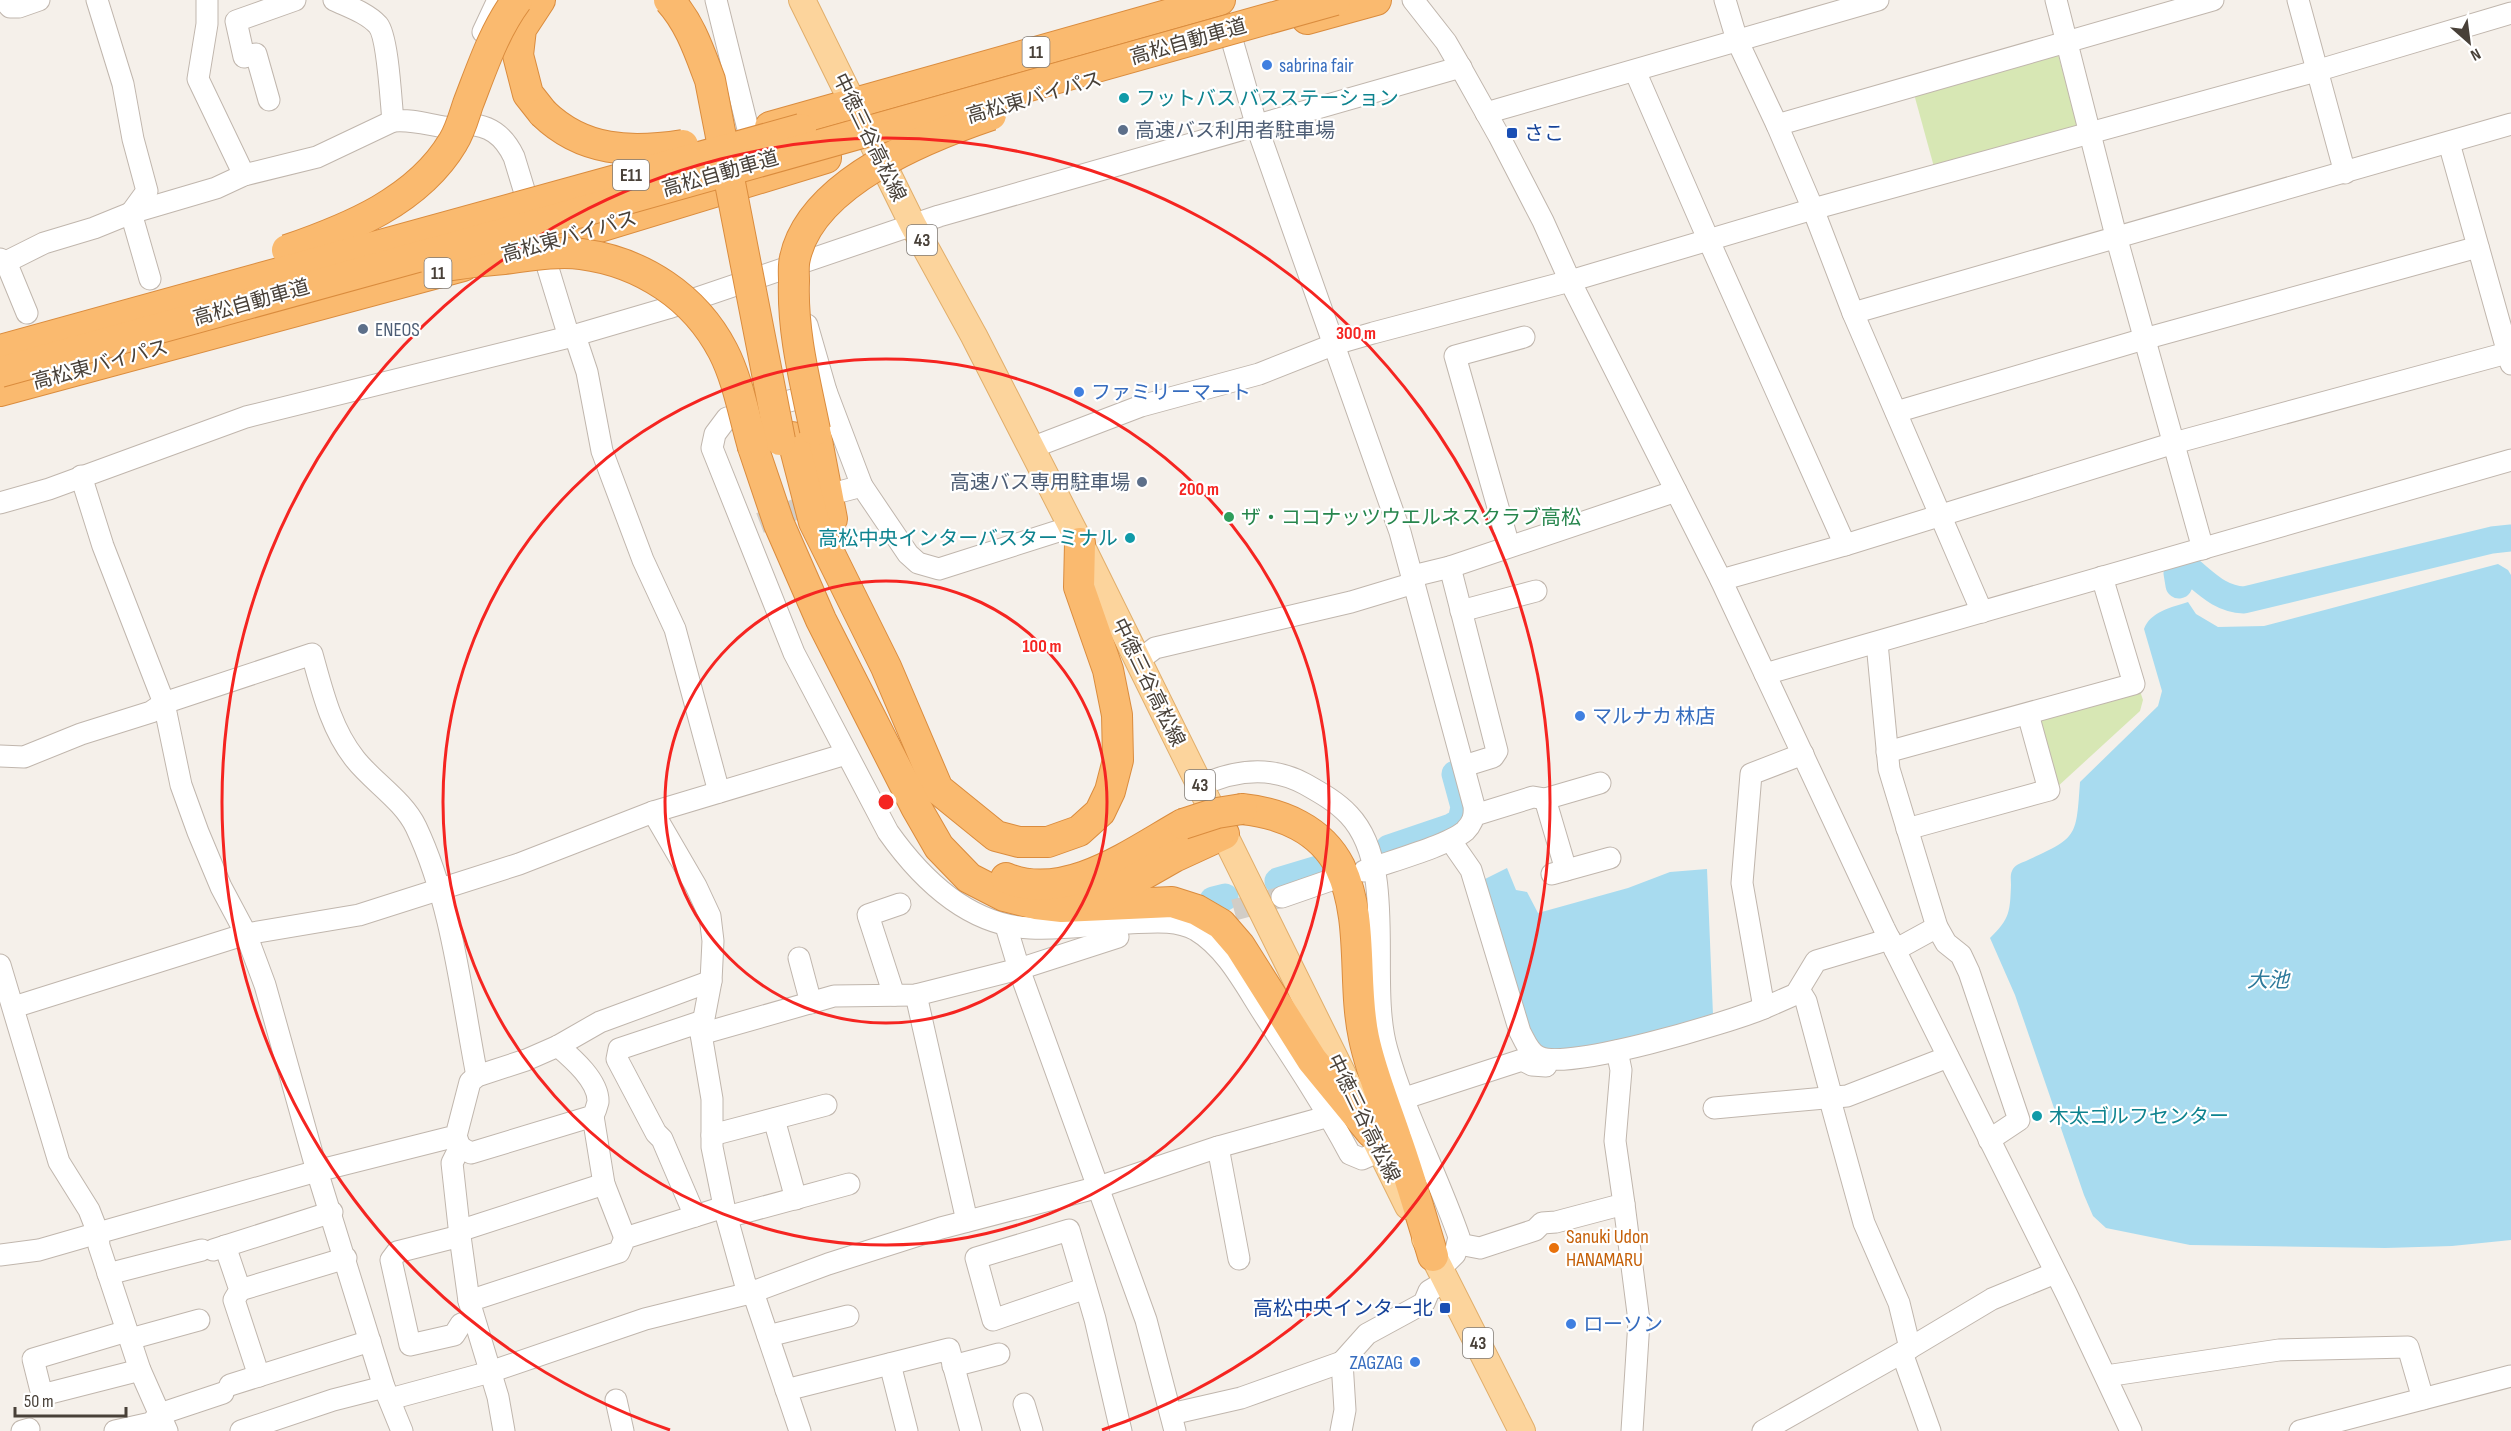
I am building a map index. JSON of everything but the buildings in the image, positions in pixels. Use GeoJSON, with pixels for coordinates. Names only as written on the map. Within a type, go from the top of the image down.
{"type":"FeatureCollection","features":[{"type":"Feature","properties":{"kind":"highway"},"geometry":{"type":"LineString","coordinates":[[28,327],[330,235],[396,201],[431,171],[454,142],[484,60],[505,16],[517,0]]}},
{"type":"Feature","properties":{"kind":"highway"},"geometry":{"type":"LineString","coordinates":[[540,0],[521,29],[518,55],[528,94],[556,125],[571,135],[590,143],[647,151],[683,144],[716,151]]}},
{"type":"Feature","properties":{"kind":"highway"},"geometry":{"type":"LineString","coordinates":[[669,0],[680,12],[695,39],[710,80],[785,439],[814,522],[886,667],[938,789],[946,830],[966,855],[989,871],[1015,882],[1042,884],[1070,880],[1098,870],[1183,824],[1217,813],[1242,809],[1265,811],[1290,820],[1312,833],[1328,849],[1339,866],[1348,889],[1355,925],[1364,1038],[1379,1093],[1445,1262]]}},
{"type":"Feature","properties":{"kind":"highway"},"geometry":{"type":"LineString","coordinates":[[696,0],[712,31],[724,74],[785,439]]}},
{"type":"Feature","properties":{"kind":"highway","name":"11"},"geometry":{"type":"LineString","coordinates":[[0,338],[525,196],[1220,0]]}},
{"type":"Feature","properties":{"kind":"highway","name":"高松自動車道"},"geometry":{"type":"LineString","coordinates":[[0,350],[28,327],[716,151],[1262,0]]}},
{"type":"Feature","properties":{"kind":"highway","name":"高松自動車道"},"geometry":{"type":"LineString","coordinates":[[0,372],[581,212],[1335,0]]}},
{"type":"Feature","properties":{"kind":"highway","name":"高松東バイパス"},"geometry":{"type":"LineString","coordinates":[[0,391],[541,245],[873,143],[1376,0]]}},
{"type":"Feature","properties":{"kind":"highway"},"geometry":{"type":"LineString","coordinates":[[1295,11],[955,127],[902,151],[861,174],[832,198],[805,232],[795,258],[793,298],[797,339],[785,439],[779,524],[853,684],[939,847],[969,878],[1004,896],[1036,904],[1086,907],[1136,902],[1172,902],[1197,910],[1221,924],[1240,946],[1312,1060],[1376,1142]]}},
{"type":"Feature","properties":{"kind":"highway"},"geometry":{"type":"LineString","coordinates":[[347,275],[379,280],[451,265],[551,254],[581,254],[632,268],[657,279],[675,292],[710,329],[724,352],[734,378],[785,439]]}},
{"type":"Feature","properties":{"kind":"highway"},"geometry":{"type":"LineString","coordinates":[[938,789],[996,836],[1019,842],[1048,842],[1079,831],[1100,812],[1110,790],[1118,760],[1117,715],[1108,670],[1079,587],[1076,535]]}},
{"type":"Feature","properties":{"kind":"highway"},"geometry":{"type":"LineString","coordinates":[[1086,907],[1174,857],[1224,834]]}},
{"type":"Feature","properties":{"kind":"main road","name":"中徳三谷高松線"},"geometry":{"type":"LineString","coordinates":[[802,0],[913,225],[974,336],[1076,535],[1376,1142],[1445,1262],[1522,1431]]}},
{"type":"Feature","properties":{"kind":"street"},"geometry":{"type":"LineString","coordinates":[[4,0],[9,7],[19,7],[39,0]]}},
{"type":"Feature","properties":{"kind":"street"},"geometry":{"type":"LineString","coordinates":[[97,0],[123,84],[133,139],[147,191],[131,213]]}},
{"type":"Feature","properties":{"kind":"street"},"geometry":{"type":"LineString","coordinates":[[207,0],[207,24],[198,79],[244,176]]}},
{"type":"Feature","properties":{"kind":"street"},"geometry":{"type":"LineString","coordinates":[[268,100],[256,54],[244,57],[236,21],[295,0]]}},
{"type":"Feature","properties":{"kind":"street"},"geometry":{"type":"LineString","coordinates":[[334,0],[368,16],[380,27],[385,49],[393,121]]}},
{"type":"Feature","properties":{"kind":"street"},"geometry":{"type":"LineString","coordinates":[[447,128],[474,54],[498,0]]}},
{"type":"Feature","properties":{"kind":"street"},"geometry":{"type":"LineString","coordinates":[[707,0],[718,10],[749,133]]}},
{"type":"Feature","properties":{"kind":"street"},"geometry":{"type":"LineString","coordinates":[[1413,0],[1446,42],[1461,67],[1543,221],[1570,281],[1721,580],[1892,944],[2131,1431]]}},
{"type":"Feature","properties":{"kind":"street"},"geometry":{"type":"LineString","coordinates":[[1725,0],[1737,40],[1814,209],[1853,313],[1982,612]]}},
{"type":"Feature","properties":{"kind":"street"},"geometry":{"type":"LineString","coordinates":[[1486,113],[1878,0]]}},
{"type":"Feature","properties":{"kind":"street"},"geometry":{"type":"LineString","coordinates":[[2055,0],[2116,236],[2203,549]]}},
{"type":"Feature","properties":{"kind":"street"},"geometry":{"type":"LineString","coordinates":[[1777,125],[2213,0]]}},
{"type":"Feature","properties":{"kind":"street"},"geometry":{"type":"LineString","coordinates":[[2298,0],[2345,173]]}},
{"type":"Feature","properties":{"kind":"street"},"geometry":{"type":"LineString","coordinates":[[1031,448],[1141,406],[1259,374],[1329,347],[1463,307],[1570,281],[1814,209],[2316,71],[2511,13]]}},
{"type":"Feature","properties":{"kind":"street"},"geometry":{"type":"LineString","coordinates":[[1232,40],[1253,128],[1329,347],[1401,532],[1409,582],[1464,766],[1475,815]]}},
{"type":"Feature","properties":{"kind":"street"},"geometry":{"type":"LineString","coordinates":[[0,503],[49,489],[246,417],[572,337],[668,308],[913,225],[1461,67]]}},
{"type":"Feature","properties":{"kind":"street"},"geometry":{"type":"LineString","coordinates":[[1635,71],[1845,545]]}},
{"type":"Feature","properties":{"kind":"street"},"geometry":{"type":"LineString","coordinates":[[28,327],[3,261],[44,243],[94,228],[131,213],[216,188],[244,176],[317,157],[393,121],[409,120],[447,128],[479,125],[494,131],[506,141],[514,157],[572,337],[588,372],[602,451],[643,560],[675,629],[718,792]]}},
{"type":"Feature","properties":{"kind":"street"},"geometry":{"type":"LineString","coordinates":[[1853,313],[2511,124]]}},
{"type":"Feature","properties":{"kind":"street"},"geometry":{"type":"LineString","coordinates":[[1721,580],[1845,545],[2174,443],[2509,359],[2505,317],[2478,247],[2449,143]]}},
{"type":"Feature","properties":{"kind":"street"},"geometry":{"type":"LineString","coordinates":[[131,213],[150,279]]}},
{"type":"Feature","properties":{"kind":"street"},"geometry":{"type":"LineString","coordinates":[[1896,412],[2144,339],[2478,247]]}},
{"type":"Feature","properties":{"kind":"street"},"geometry":{"type":"LineString","coordinates":[[790,267],[853,488],[908,554],[918,562],[939,569],[1076,535]]}},
{"type":"Feature","properties":{"kind":"street"},"geometry":{"type":"LineString","coordinates":[[1509,546],[1455,356],[1524,337]]}},
{"type":"Feature","properties":{"kind":"street"},"geometry":{"type":"LineString","coordinates":[[826,391],[727,418],[720,424],[712,448],[752,525],[794,653],[888,832],[932,886],[986,919],[1006,926],[1063,928],[1161,920],[1195,929],[1232,965],[1331,1115],[1350,1154],[1362,1159],[1376,1142]]}},
{"type":"Feature","properties":{"kind":"street"},"geometry":{"type":"LineString","coordinates":[[1766,674],[2511,460]]}},
{"type":"Feature","properties":{"kind":"street"},"geometry":{"type":"LineString","coordinates":[[81,476],[103,546],[164,702],[181,785],[194,823],[221,886],[246,934],[268,996],[370,1341],[402,1431]]}},
{"type":"Feature","properties":{"kind":"street"},"geometry":{"type":"LineString","coordinates":[[1138,661],[1155,648],[1351,602],[1509,546],[1676,491]]}},
{"type":"Feature","properties":{"kind":"street"},"geometry":{"type":"LineString","coordinates":[[1450,567],[1497,751],[1493,757],[1464,766]]}},
{"type":"Feature","properties":{"kind":"street"},"geometry":{"type":"LineString","coordinates":[[1887,752],[2134,684],[2102,577]]}},
{"type":"Feature","properties":{"kind":"street"},"geometry":{"type":"LineString","coordinates":[[1461,611],[1536,591]]}},
{"type":"Feature","properties":{"kind":"street"},"geometry":{"type":"LineString","coordinates":[[1877,643],[1889,769],[1937,927],[1946,943],[1961,955],[1969,972],[2019,1120],[1989,1140]]}},
{"type":"Feature","properties":{"kind":"street"},"geometry":{"type":"LineString","coordinates":[[0,756],[24,757],[81,734],[151,712],[164,702],[312,654],[338,733],[353,758],[406,811],[416,826],[441,888],[477,1076]]}},
{"type":"Feature","properties":{"kind":"street"},"geometry":{"type":"LineString","coordinates":[[1907,829],[2049,790],[2028,714]]}},
{"type":"Feature","properties":{"kind":"street"},"geometry":{"type":"LineString","coordinates":[[14,1007],[246,934],[359,915],[519,864],[653,812],[846,754]]}},
{"type":"Feature","properties":{"kind":"street"},"geometry":{"type":"LineString","coordinates":[[1764,1008],[1742,883],[1751,774],[1803,754]]}},
{"type":"Feature","properties":{"kind":"street"},"geometry":{"type":"LineString","coordinates":[[1006,926],[1091,1189],[1146,1320],[1173,1422],[1342,1362],[1367,1334],[1424,1303],[1459,1237],[1400,1100],[1386,1048],[1378,990],[1378,898],[1369,869],[1371,850],[1350,816],[1327,796],[1301,782],[1274,774],[1247,771],[1222,775],[1200,786]]}},
{"type":"Feature","properties":{"kind":"street"},"geometry":{"type":"LineString","coordinates":[[1369,869],[1453,839],[1465,831],[1475,815],[1533,797],[1545,799],[1600,783]]}},
{"type":"Feature","properties":{"kind":"street"},"geometry":{"type":"LineString","coordinates":[[1545,799],[1559,872],[1610,858]]}},
{"type":"Feature","properties":{"kind":"street"},"geometry":{"type":"LineString","coordinates":[[653,812],[696,886],[710,916],[713,941],[711,981],[702,1027],[712,1099],[712,1147],[725,1212],[745,1283],[756,1301],[800,1431]]}},
{"type":"Feature","properties":{"kind":"street"},"geometry":{"type":"LineString","coordinates":[[1453,839],[1455,847],[1471,870],[1520,1032],[1527,1047],[1538,1057],[1550,1060],[1617,1051],[1718,1024],[1801,993],[1806,1000],[1832,1098],[1842,1149],[1864,1223],[1899,1303],[1906,1351],[1930,1431]]}},
{"type":"Feature","properties":{"kind":"street"},"geometry":{"type":"LineString","coordinates":[[1282,897],[1331,880]]}},
{"type":"Feature","properties":{"kind":"street"},"geometry":{"type":"LineString","coordinates":[[894,995],[868,915],[900,904]]}},
{"type":"Feature","properties":{"kind":"street"},"geometry":{"type":"LineString","coordinates":[[1796,994],[1816,961],[1892,944],[1937,927]]}},
{"type":"Feature","properties":{"kind":"street"},"geometry":{"type":"LineString","coordinates":[[695,1216],[662,1139],[656,1133],[617,1059],[619,1049],[834,996],[916,995],[1019,969],[1118,937]]}},
{"type":"Feature","properties":{"kind":"street"},"geometry":{"type":"LineString","coordinates":[[799,957],[811,1003]]}},
{"type":"Feature","properties":{"kind":"street"},"geometry":{"type":"LineString","coordinates":[[0,965],[59,1162],[89,1210],[140,1370],[163,1423]]}},
{"type":"Feature","properties":{"kind":"street"},"geometry":{"type":"LineString","coordinates":[[504,1431],[498,1397],[472,1310],[452,1163],[470,1082],[477,1076],[526,1060],[558,1046],[600,1022],[711,981]]}},
{"type":"Feature","properties":{"kind":"street"},"geometry":{"type":"LineString","coordinates":[[916,995],[967,1221]]}},
{"type":"Feature","properties":{"kind":"street"},"geometry":{"type":"LineString","coordinates":[[558,1046],[573,1059],[594,1087],[598,1100],[594,1116],[604,1184],[625,1238],[619,1252],[472,1310],[454,1335],[410,1345],[391,1260],[397,1252],[604,1184]]}},
{"type":"Feature","properties":{"kind":"street"},"geometry":{"type":"LineString","coordinates":[[1617,1051],[1621,1070],[1615,1141],[1639,1321],[1632,1431]]}},
{"type":"Feature","properties":{"kind":"street"},"geometry":{"type":"LineString","coordinates":[[1400,1100],[1522,1060],[1532,1065],[1560,1066],[1593,1055]]}},
{"type":"Feature","properties":{"kind":"street"},"geometry":{"type":"LineString","coordinates":[[1714,1108],[1832,1098],[1864,1092],[1948,1057]]}},
{"type":"Feature","properties":{"kind":"street"},"geometry":{"type":"LineString","coordinates":[[712,1135],[826,1105]]}},
{"type":"Feature","properties":{"kind":"street"},"geometry":{"type":"LineString","coordinates":[[241,1431],[333,1400],[387,1393],[490,1372],[645,1319],[750,1293],[828,1264],[967,1221],[1091,1189],[1218,1147],[1331,1115]]}},
{"type":"Feature","properties":{"kind":"street"},"geometry":{"type":"LineString","coordinates":[[458,1142],[471,1154],[594,1116]]}},
{"type":"Feature","properties":{"kind":"street"},"geometry":{"type":"LineString","coordinates":[[774,1119],[796,1199]]}},
{"type":"Feature","properties":{"kind":"street"},"geometry":{"type":"LineString","coordinates":[[0,1255],[39,1250],[318,1171],[458,1142]]}},
{"type":"Feature","properties":{"kind":"street"},"geometry":{"type":"LineString","coordinates":[[1218,1147],[1239,1259]]}},
{"type":"Feature","properties":{"kind":"street"},"geometry":{"type":"LineString","coordinates":[[625,1238],[695,1216],[796,1199],[849,1184]]}},
{"type":"Feature","properties":{"kind":"street"},"geometry":{"type":"LineString","coordinates":[[1445,1262],[1535,1230],[1542,1223],[1556,1222],[1624,1204]]}},
{"type":"Feature","properties":{"kind":"street"},"geometry":{"type":"LineString","coordinates":[[108,1274],[213,1249],[332,1212]]}},
{"type":"Feature","properties":{"kind":"street"},"geometry":{"type":"LineString","coordinates":[[1086,1288],[993,1320],[976,1258],[1069,1230],[1086,1288],[1098,1329],[1121,1431]]}},
{"type":"Feature","properties":{"kind":"street"},"geometry":{"type":"LineString","coordinates":[[213,1249],[240,1290]]}},
{"type":"Feature","properties":{"kind":"street"},"geometry":{"type":"LineString","coordinates":[[259,1376],[234,1300],[240,1290],[346,1258]]}},
{"type":"Feature","properties":{"kind":"street"},"geometry":{"type":"LineString","coordinates":[[1763,1431],[1906,1351],[1992,1299],[2055,1273]]}},
{"type":"Feature","properties":{"kind":"street"},"geometry":{"type":"LineString","coordinates":[[768,1336],[848,1316]]}},
{"type":"Feature","properties":{"kind":"street"},"geometry":{"type":"LineString","coordinates":[[140,1370],[42,1395],[33,1359],[199,1320]]}},
{"type":"Feature","properties":{"kind":"street"},"geometry":{"type":"LineString","coordinates":[[115,1431],[151,1423],[163,1423],[226,1389],[259,1376],[370,1341]]}},
{"type":"Feature","properties":{"kind":"street"},"geometry":{"type":"LineString","coordinates":[[2106,1376],[2279,1350],[2408,1347],[2423,1399]]}},
{"type":"Feature","properties":{"kind":"street"},"geometry":{"type":"LineString","coordinates":[[786,1389],[949,1349],[971,1431]]}},
{"type":"Feature","properties":{"kind":"street"},"geometry":{"type":"LineString","coordinates":[[953,1366],[999,1354]]}},
{"type":"Feature","properties":{"kind":"street"},"geometry":{"type":"LineString","coordinates":[[1341,1431],[1345,1410],[1342,1362]]}},
{"type":"Feature","properties":{"kind":"street"},"geometry":{"type":"LineString","coordinates":[[890,1364],[907,1431]]}},
{"type":"Feature","properties":{"kind":"street"},"geometry":{"type":"LineString","coordinates":[[2300,1431],[2323,1428],[2511,1376]]}},
{"type":"Feature","properties":{"kind":"street"},"geometry":{"type":"LineString","coordinates":[[616,1400],[623,1431]]}},
{"type":"Feature","properties":{"kind":"street"},"geometry":{"type":"LineString","coordinates":[[1023,1404],[1032,1431]]}},
{"type":"Feature","properties":{"kind":"green space"},"geometry":{"type":"Polygon","coordinates":[[[2058,54],[2078,127],[1934,167],[1914,94],[2058,54]]]}},
{"type":"Feature","properties":{"kind":"green space"},"geometry":{"type":"Polygon","coordinates":[[[2139,688],[2143,700],[2140,711],[2056,788],[2040,717],[2139,688]]]}},
{"type":"Feature","properties":{"kind":"water","name":"大池"},"geometry":{"type":"Polygon","coordinates":[[[2498,564],[2508,570],[2511,575],[2511,1240],[2452,1246],[2385,1248],[2190,1245],[2106,1228],[2093,1216],[2084,1195],[2015,995],[1990,938],[2008,914],[2013,869],[2018,864],[2056,846],[2071,834],[2077,815],[2080,782],[2158,706],[2162,691],[2144,629],[2147,623],[2156,614],[2188,602],[2196,614],[2218,627],[2264,626],[2498,564]]]}},
{"type":"Feature","properties":{"kind":"water"},"geometry":{"type":"Polygon","coordinates":[[[1507,868],[1516,890],[1527,892],[1538,913],[1628,888],[1670,872],[1707,869],[1713,1015],[1655,1034],[1554,1054],[1532,1041],[1481,881],[1507,868]]]}},
{"type":"Feature","properties":{"kind":"waterway"},"geometry":{"type":"LineString","coordinates":[[2179,585],[2177,573],[2191,571],[2222,594],[2244,600],[2492,540],[2511,538]]}},
{"type":"Feature","properties":{"kind":"waterway"},"geometry":{"type":"LineString","coordinates":[[1389,848],[1451,827],[1461,821],[1464,807],[1455,774]]}},
{"type":"Feature","properties":{"kind":"waterway"},"geometry":{"type":"LineString","coordinates":[[1278,881],[1318,869]]}},
{"type":"Feature","properties":{"kind":"waterway"},"geometry":{"type":"LineString","coordinates":[[1213,900],[1225,897]]}},
{"type":"Feature","properties":{"kind":"tunnel"},"geometry":{"type":"LineString","coordinates":[[760,523],[820,500]]}},
{"type":"Feature","properties":{"kind":"tunnel"},"geometry":{"type":"LineString","coordinates":[[1234,910],[1282,897]]}},
{"type":"Feature","properties":{"kind":"place","name":"sabrina fair"},"geometry":{"type":"Point","coordinates":[1267,65]}},
{"type":"Feature","properties":{"kind":"place","name":"フットバス バスステーション"},"geometry":{"type":"Point","coordinates":[1124,98]}},
{"type":"Feature","properties":{"kind":"place","name":"高速バス利用者駐車場"},"geometry":{"type":"Point","coordinates":[1123,130]}},
{"type":"Feature","properties":{"kind":"place","name":"さこ"},"geometry":{"type":"Point","coordinates":[1512,133]}},
{"type":"Feature","properties":{"kind":"place","name":"ENEOS"},"geometry":{"type":"Point","coordinates":[363,329]}},
{"type":"Feature","properties":{"kind":"place","name":"ファミリーマート"},"geometry":{"type":"Point","coordinates":[1079,392]}},
{"type":"Feature","properties":{"kind":"place","name":"高速バス専用駐車場"},"geometry":{"type":"Point","coordinates":[1142,482]}},
{"type":"Feature","properties":{"kind":"place","name":"ザ・ココナッツウエルネスクラブ高松"},"geometry":{"type":"Point","coordinates":[1229,517]}},
{"type":"Feature","properties":{"kind":"place","name":"高松中央インターバスターミナル"},"geometry":{"type":"Point","coordinates":[1130,538]}},
{"type":"Feature","properties":{"kind":"place","name":"マルナカ 林店"},"geometry":{"type":"Point","coordinates":[1580,716]}},
{"type":"Feature","properties":{"kind":"place","name":"木太ゴルフセンター"},"geometry":{"type":"Point","coordinates":[2037,1116]}},
{"type":"Feature","properties":{"kind":"place","name":"Sanuki Udon HANAMARU"},"geometry":{"type":"Point","coordinates":[1554,1248]}},
{"type":"Feature","properties":{"kind":"place","name":"高松中央インター北"},"geometry":{"type":"Point","coordinates":[1445,1308]}},
{"type":"Feature","properties":{"kind":"place","name":"ローソン"},"geometry":{"type":"Point","coordinates":[1571,1324]}},
{"type":"Feature","properties":{"kind":"place","name":"ZAGZAG"},"geometry":{"type":"Point","coordinates":[1415,1362]}}]}
